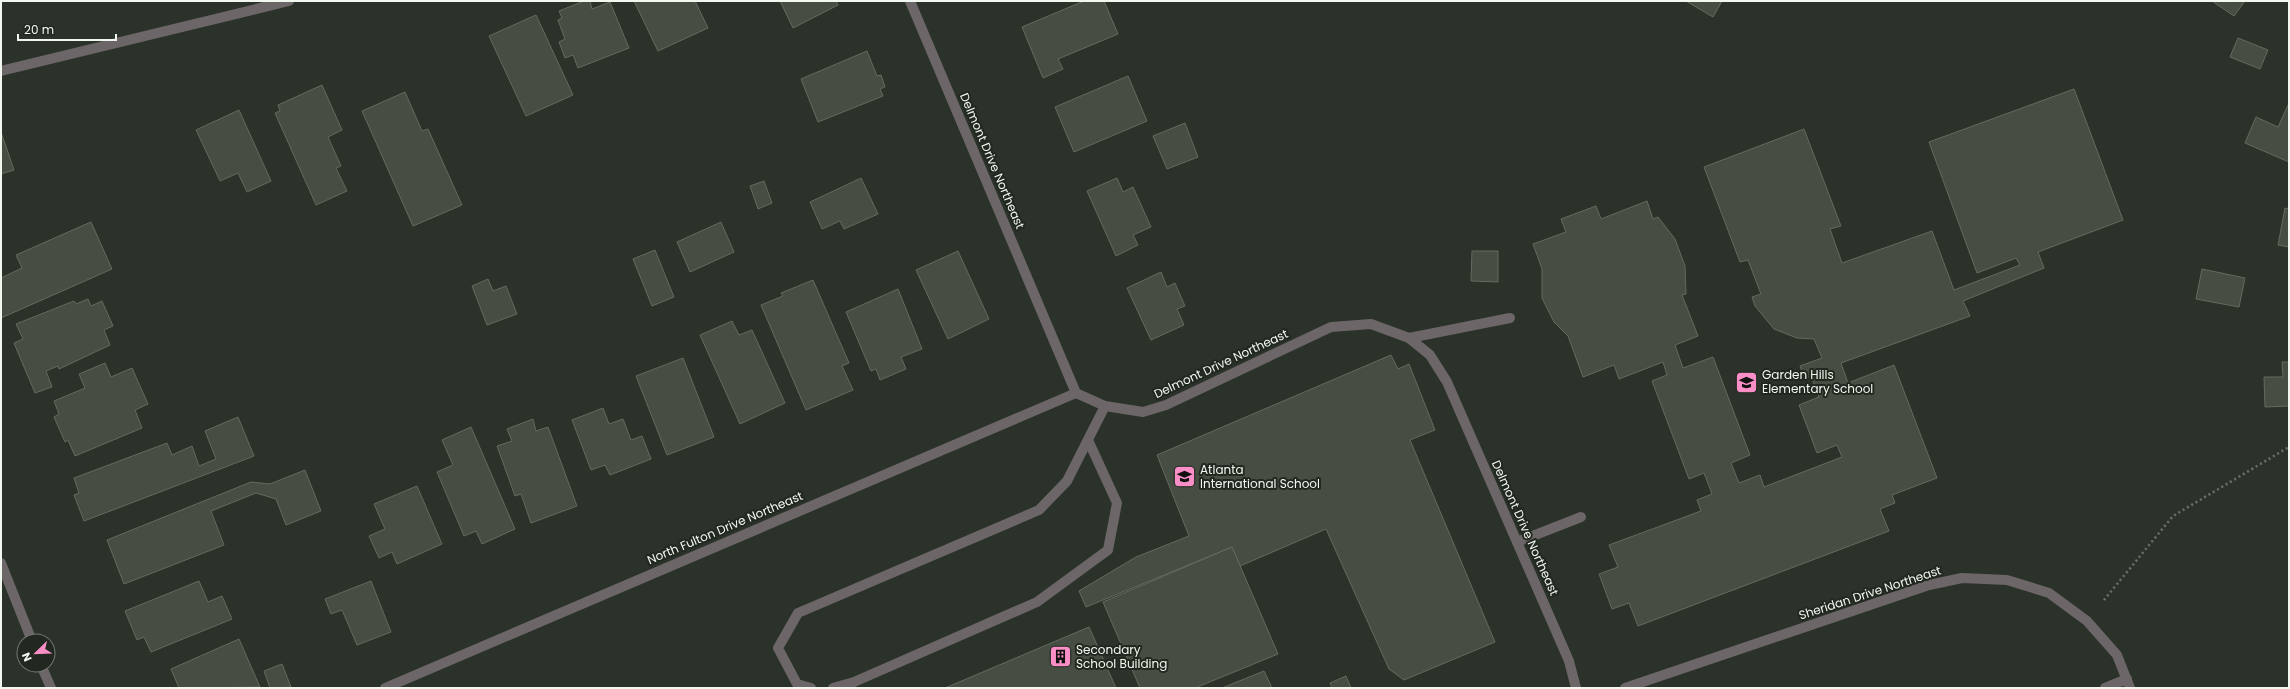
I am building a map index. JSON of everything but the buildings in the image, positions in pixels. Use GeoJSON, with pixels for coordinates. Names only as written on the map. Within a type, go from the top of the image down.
{"type":"FeatureCollection","features":[{"type":"Feature","properties":{"kind":"street"},"geometry":{"type":"LineString","coordinates":[[1,71],[260,10],[289,1]]}},
{"type":"Feature","properties":{"kind":"street","name":"Delmont Drive Northeast"},"geometry":{"type":"LineString","coordinates":[[910,1],[1076,392],[1105,406],[1143,412],[1166,405],[1331,327],[1371,324],[1409,338],[1430,355],[1447,382],[1568,661],[1576,688]]}},
{"type":"Feature","properties":{"kind":"street"},"geometry":{"type":"LineString","coordinates":[[1409,338],[1510,318]]}},
{"type":"Feature","properties":{"kind":"street","name":"North Fulton Drive Northeast"},"geometry":{"type":"LineString","coordinates":[[385,688],[1076,392]]}},
{"type":"Feature","properties":{"kind":"street"},"geometry":{"type":"LineString","coordinates":[[812,688],[797,684],[778,648],[798,613],[1039,510],[1067,481],[1105,406]]}},
{"type":"Feature","properties":{"kind":"street"},"geometry":{"type":"LineString","coordinates":[[833,688],[854,682],[1037,602],[1108,550],[1117,503],[1088,440]]}},
{"type":"Feature","properties":{"kind":"street"},"geometry":{"type":"LineString","coordinates":[[1517,542],[1581,517]]}},
{"type":"Feature","properties":{"kind":"street"},"geometry":{"type":"LineString","coordinates":[[1,563],[29,633]]}},
{"type":"Feature","properties":{"kind":"street","name":"Sheridan Drive Northeast"},"geometry":{"type":"LineString","coordinates":[[1626,688],[1929,585],[1962,578],[2007,580],[2049,593],[2087,621],[2117,655],[2128,684]]}},
{"type":"Feature","properties":{"kind":"street"},"geometry":{"type":"LineString","coordinates":[[44,673],[51,688]]}},
{"type":"Feature","properties":{"kind":"street"},"geometry":{"type":"LineString","coordinates":[[2106,688],[2128,684]]}},
{"type":"Feature","properties":{"kind":"path"},"geometry":{"type":"LineString","coordinates":[[2104,600],[2173,516],[2289,447]]}},
{"type":"Feature","properties":{"kind":"place","name":"Garden Hills Elementary School"},"geometry":{"type":"Point","coordinates":[1746,382]}},
{"type":"Feature","properties":{"kind":"place","name":"Atlanta International School"},"geometry":{"type":"Point","coordinates":[1184,477]}},
{"type":"Feature","properties":{"kind":"place","name":"Secondary School Building"},"geometry":{"type":"Point","coordinates":[1060,657]}}]}
